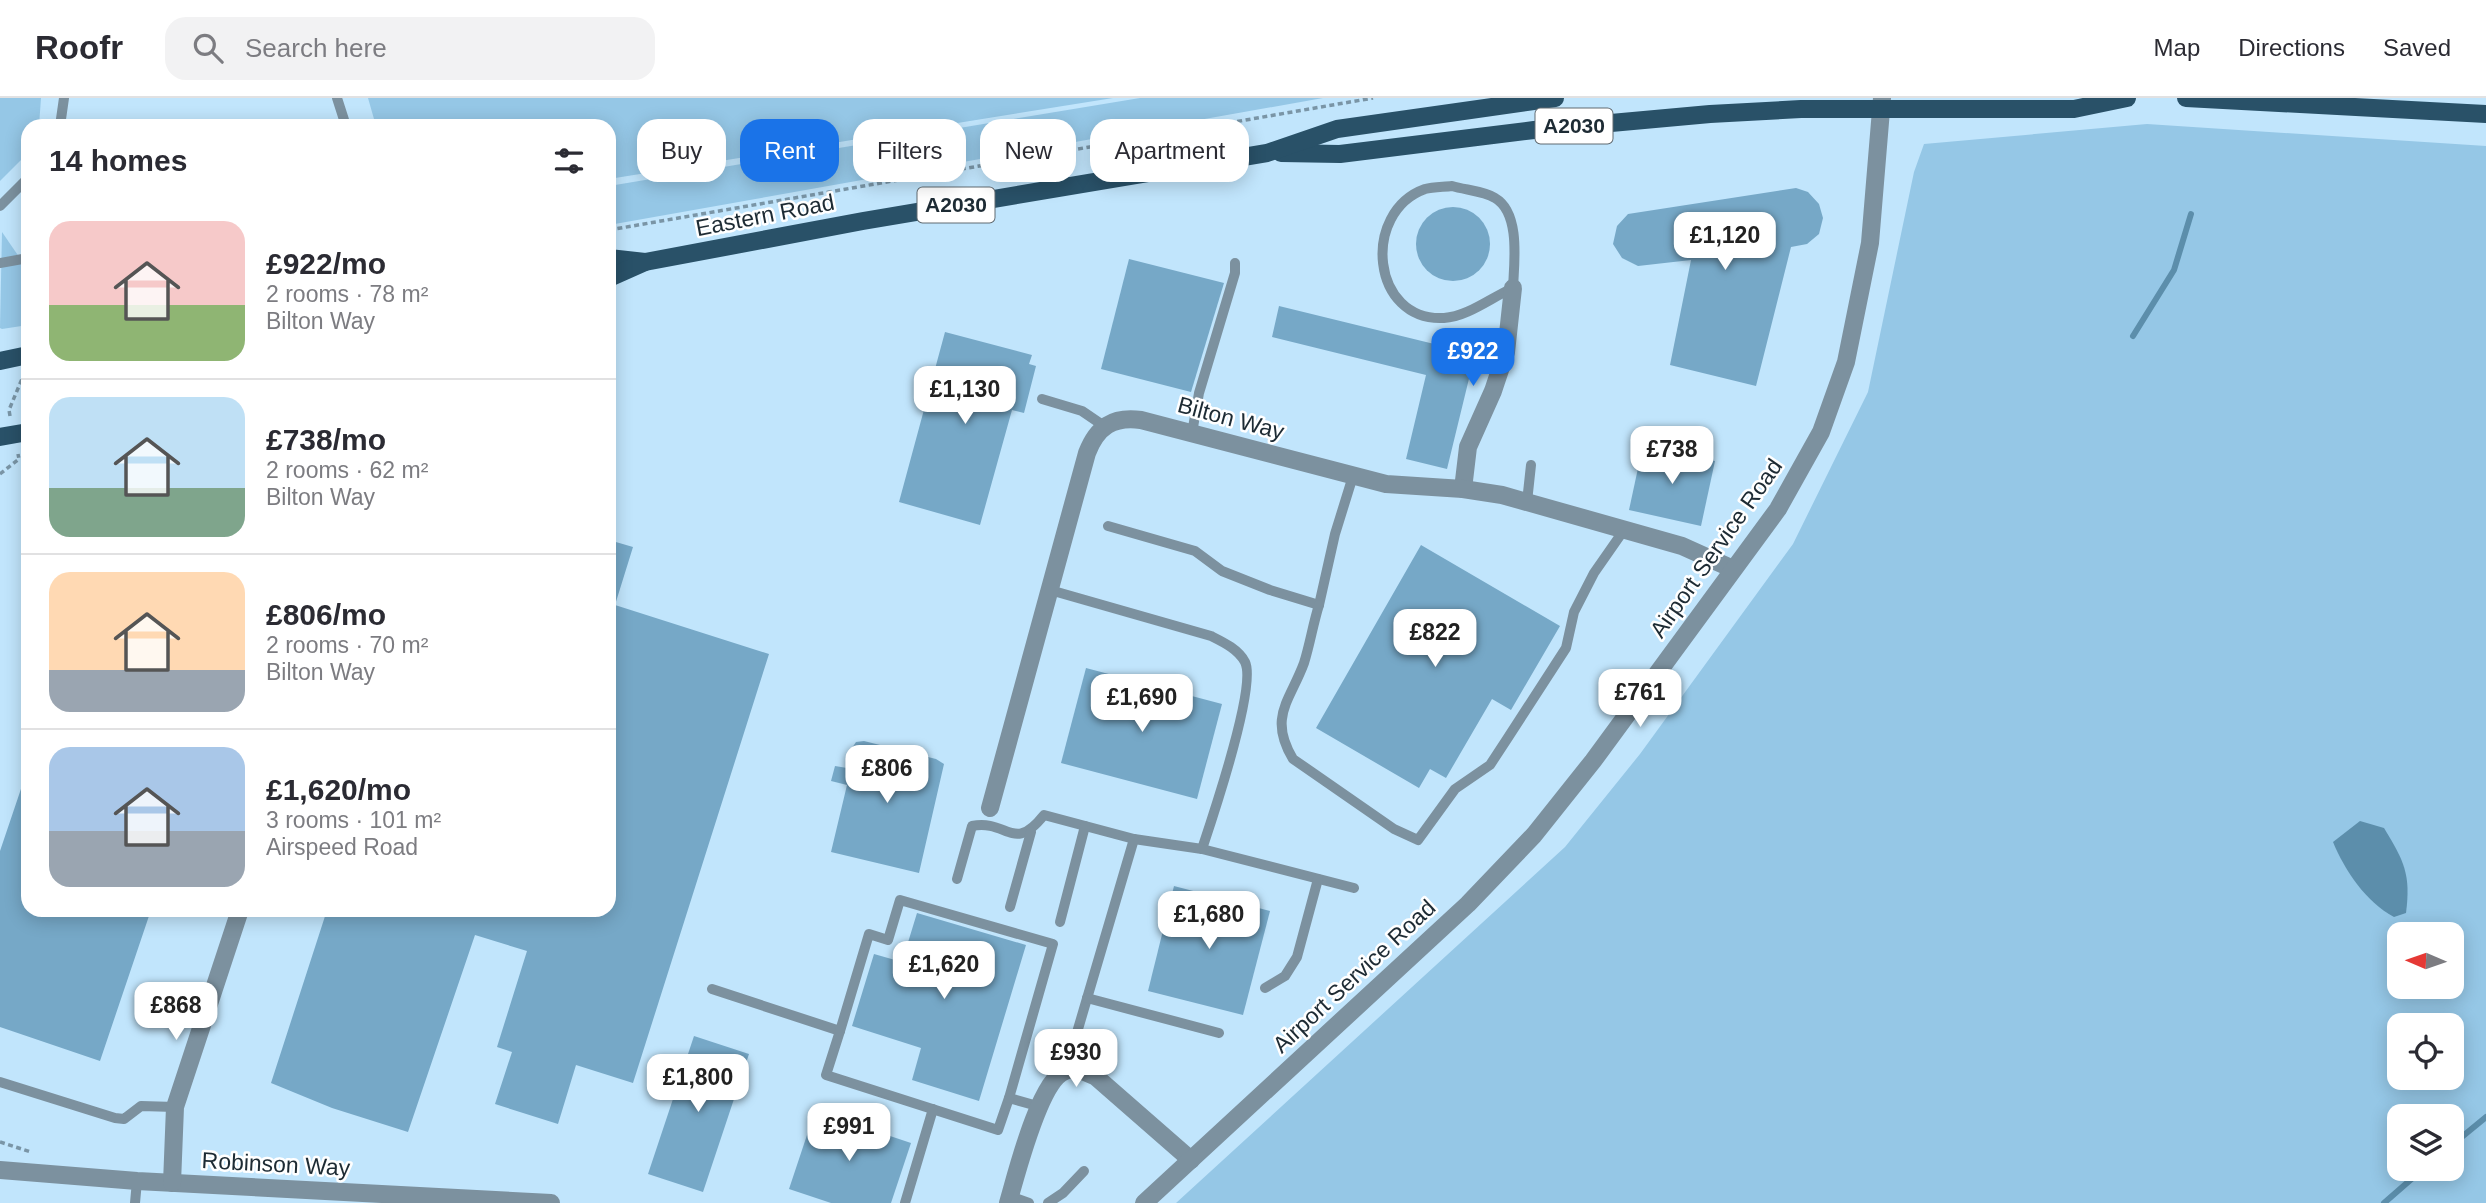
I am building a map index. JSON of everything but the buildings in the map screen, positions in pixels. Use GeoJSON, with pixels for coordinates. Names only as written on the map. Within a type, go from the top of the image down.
{"type":"FeatureCollection","features":[{"type":"Feature","properties":{"kind":"main road","name":"Eastern Road"},"geometry":{"type":"LineString","coordinates":[[616,275],[645,262],[863,221],[1267,153],[1337,129],[1555,98]]}},
{"type":"Feature","properties":{"kind":"main road","name":"Eastern Road"},"geometry":{"type":"LineString","coordinates":[[1267,153],[1340,154],[1534,130],[1710,114],[1882,103],[2074,109],[2127,98]]}},
{"type":"Feature","properties":{"kind":"main road"},"geometry":{"type":"LineString","coordinates":[[2186,98],[2486,114]]}},
{"type":"Feature","properties":{"kind":"main road","name":"Eastern Road"},"geometry":{"type":"LineString","coordinates":[[616,259],[645,262]]}},
{"type":"Feature","properties":{"kind":"main road"},"geometry":{"type":"LineString","coordinates":[[0,360],[21,357]]}},
{"type":"Feature","properties":{"kind":"street","name":"Airport Service Road"},"geometry":{"type":"LineString","coordinates":[[1144,1203],[1468,904],[1534,835],[1593,761],[1801,473],[1834,401],[1864,279],[1882,103]]}},
{"type":"Feature","properties":{"kind":"street"},"geometry":{"type":"LineString","coordinates":[[1463,489],[1468,447],[1493,391],[1506,352],[1513,288]]}},
{"type":"Feature","properties":{"kind":"street","name":"Bilton Way"},"geometry":{"type":"LineString","coordinates":[[1104,426],[1125,418],[1353,476],[1410,487],[1463,489],[1527,502],[1703,553],[1733,569]]}},
{"type":"Feature","properties":{"kind":"street"},"geometry":{"type":"LineString","coordinates":[[990,808],[1087,453],[1093,437],[1104,426]]}},
{"type":"Feature","properties":{"kind":"street"},"geometry":{"type":"LineString","coordinates":[[172,1183],[175,1107],[238,917]]}},
{"type":"Feature","properties":{"kind":"street"},"geometry":{"type":"LineString","coordinates":[[1009,1199],[1041,1107],[1055,1080],[1062,1071],[1070,1069],[1079,1069],[1096,1077],[1191,1160]]}},
{"type":"Feature","properties":{"kind":"street","name":"Robinson Way"},"geometry":{"type":"LineString","coordinates":[[0,1170],[137,1181],[551,1203]]}},
{"type":"Feature","properties":{"kind":"lane"},"geometry":{"type":"LineString","coordinates":[[61,119],[64,98]]}},
{"type":"Feature","properties":{"kind":"lane"},"geometry":{"type":"LineString","coordinates":[[337,98],[344,119]]}},
{"type":"Feature","properties":{"kind":"lane"},"geometry":{"type":"LineString","coordinates":[[0,206],[21,185]]}},
{"type":"Feature","properties":{"kind":"lane"},"geometry":{"type":"LineString","coordinates":[[1452,186],[1496,198],[1506,209],[1512,227],[1513,288],[1447,318],[1416,313],[1400,301],[1388,286],[1382,267],[1381,245],[1395,212],[1425,189],[1452,186]]}},
{"type":"Feature","properties":{"kind":"lane"},"geometry":{"type":"LineString","coordinates":[[0,263],[21,259]]}},
{"type":"Feature","properties":{"kind":"lane"},"geometry":{"type":"LineString","coordinates":[[1192,433],[1199,393],[1235,272],[1235,263]]}},
{"type":"Feature","properties":{"kind":"lane"},"geometry":{"type":"LineString","coordinates":[[1042,399],[1082,411],[1104,426]]}},
{"type":"Feature","properties":{"kind":"lane"},"geometry":{"type":"LineString","coordinates":[[1527,502],[1531,465]]}},
{"type":"Feature","properties":{"kind":"lane"},"geometry":{"type":"LineString","coordinates":[[1353,476],[1335,534],[1300,675],[1282,710],[1280,726],[1285,746],[1293,759],[1394,829],[1418,840],[1455,789],[1490,765],[1566,649],[1574,612],[1594,573],[1625,530]]}},
{"type":"Feature","properties":{"kind":"lane"},"geometry":{"type":"LineString","coordinates":[[1108,526],[1195,551],[1222,571],[1269,590],[1319,605]]}},
{"type":"Feature","properties":{"kind":"lane"},"geometry":{"type":"LineString","coordinates":[[1050,590],[1211,636],[1229,645],[1245,663],[1247,689],[1215,812],[1202,849]]}},
{"type":"Feature","properties":{"kind":"lane"},"geometry":{"type":"LineString","coordinates":[[1010,907],[1031,832],[1044,815],[1134,839],[1202,849],[1354,888]]}},
{"type":"Feature","properties":{"kind":"lane"},"geometry":{"type":"LineString","coordinates":[[957,879],[972,826],[981,824],[1021,835],[1031,832]]}},
{"type":"Feature","properties":{"kind":"lane"},"geometry":{"type":"LineString","coordinates":[[1060,922],[1085,826]]}},
{"type":"Feature","properties":{"kind":"lane"},"geometry":{"type":"LineString","coordinates":[[1070,1069],[1073,1046],[1134,839]]}},
{"type":"Feature","properties":{"kind":"lane"},"geometry":{"type":"LineString","coordinates":[[1265,988],[1285,976],[1297,957],[1318,879]]}},
{"type":"Feature","properties":{"kind":"lane"},"geometry":{"type":"LineString","coordinates":[[900,900],[1054,944],[1009,1098],[998,1130],[826,1075],[869,934],[888,940],[900,900]]}},
{"type":"Feature","properties":{"kind":"lane"},"geometry":{"type":"LineString","coordinates":[[712,989],[840,1031]]}},
{"type":"Feature","properties":{"kind":"lane"},"geometry":{"type":"LineString","coordinates":[[1087,998],[1219,1033]]}},
{"type":"Feature","properties":{"kind":"lane"},"geometry":{"type":"LineString","coordinates":[[0,1082],[115,1118],[124,1119],[141,1106],[175,1107]]}},
{"type":"Feature","properties":{"kind":"lane"},"geometry":{"type":"LineString","coordinates":[[1009,1098],[1041,1107]]}},
{"type":"Feature","properties":{"kind":"lane"},"geometry":{"type":"LineString","coordinates":[[905,1203],[933,1109]]}},
{"type":"Feature","properties":{"kind":"lane"},"geometry":{"type":"LineString","coordinates":[[1048,1203],[1063,1193],[1084,1171]]}},
{"type":"Feature","properties":{"kind":"lane"},"geometry":{"type":"LineString","coordinates":[[135,1203],[137,1181]]}},
{"type":"Feature","properties":{"kind":"lane"},"geometry":{"type":"LineString","coordinates":[[1009,1199],[1029,1203]]}},
{"type":"Feature","properties":{"kind":"path"},"geometry":{"type":"LineString","coordinates":[[616,229],[1373,98]]}},
{"type":"Feature","properties":{"kind":"path"},"geometry":{"type":"LineString","coordinates":[[0,474],[19,459],[9,410],[21,381]]}},
{"type":"Feature","properties":{"kind":"shaded area"},"geometry":{"type":"Polygon","coordinates":[[[0,98],[41,98],[40,119],[21,119],[21,160],[0,181],[0,98]]]}},
{"type":"Feature","properties":{"kind":"shaded area"},"geometry":{"type":"Polygon","coordinates":[[[368,98],[1113,98],[966,122],[966,119],[853,119],[853,140],[839,142],[839,119],[740,119],[740,158],[726,160],[726,119],[637,119],[637,174],[616,178],[616,119],[374,119],[368,98]]]}},
{"type":"Feature","properties":{"kind":"shaded area"},"geometry":{"type":"Polygon","coordinates":[[[1140,98],[1323,98],[1205,119],[1090,119],[1090,139],[1076,142],[1076,119],[1013,119],[1140,98]]]}},
{"type":"Feature","properties":{"kind":"shaded area"},"geometry":{"type":"Polygon","coordinates":[[[2147,124],[2486,146],[2486,1203],[1176,1203],[1565,847],[1640,754],[1793,544],[1868,392],[1914,172],[1924,144],[2147,124]]]}},
{"type":"Feature","properties":{"kind":"shaded area"},"geometry":{"type":"Polygon","coordinates":[[[980,125],[980,159],[966,162],[966,127],[980,125]]]}},
{"type":"Feature","properties":{"kind":"shaded area"},"geometry":{"type":"Polygon","coordinates":[[[853,146],[853,182],[616,224],[616,185],[637,181],[726,182],[726,167],[740,164],[740,182],[839,182],[839,148],[853,146]]]}},
{"type":"Feature","properties":{"kind":"shaded area"},"geometry":{"type":"Polygon","coordinates":[[[2,232],[21,260],[21,326],[0,328],[2,232]]]}},
{"type":"Feature","properties":{"kind":"shaded area"},"geometry":{"type":"Polygon","coordinates":[[[2360,821],[2384,828],[2397,850],[2407,878],[2406,913],[2394,917],[2374,903],[2350,875],[2338,853],[2333,842],[2360,821]]]}},
{"type":"Feature","properties":{"kind":"waterway"},"geometry":{"type":"LineString","coordinates":[[2133,336],[2174,270],[2191,214]]}},
{"type":"Feature","properties":{"kind":"waterway"},"geometry":{"type":"LineString","coordinates":[[2464,1135],[2486,1117]]}},
{"type":"Feature","properties":{"kind":"waterway"},"geometry":{"type":"LineString","coordinates":[[2384,1203],[2409,1181]]}}]}
